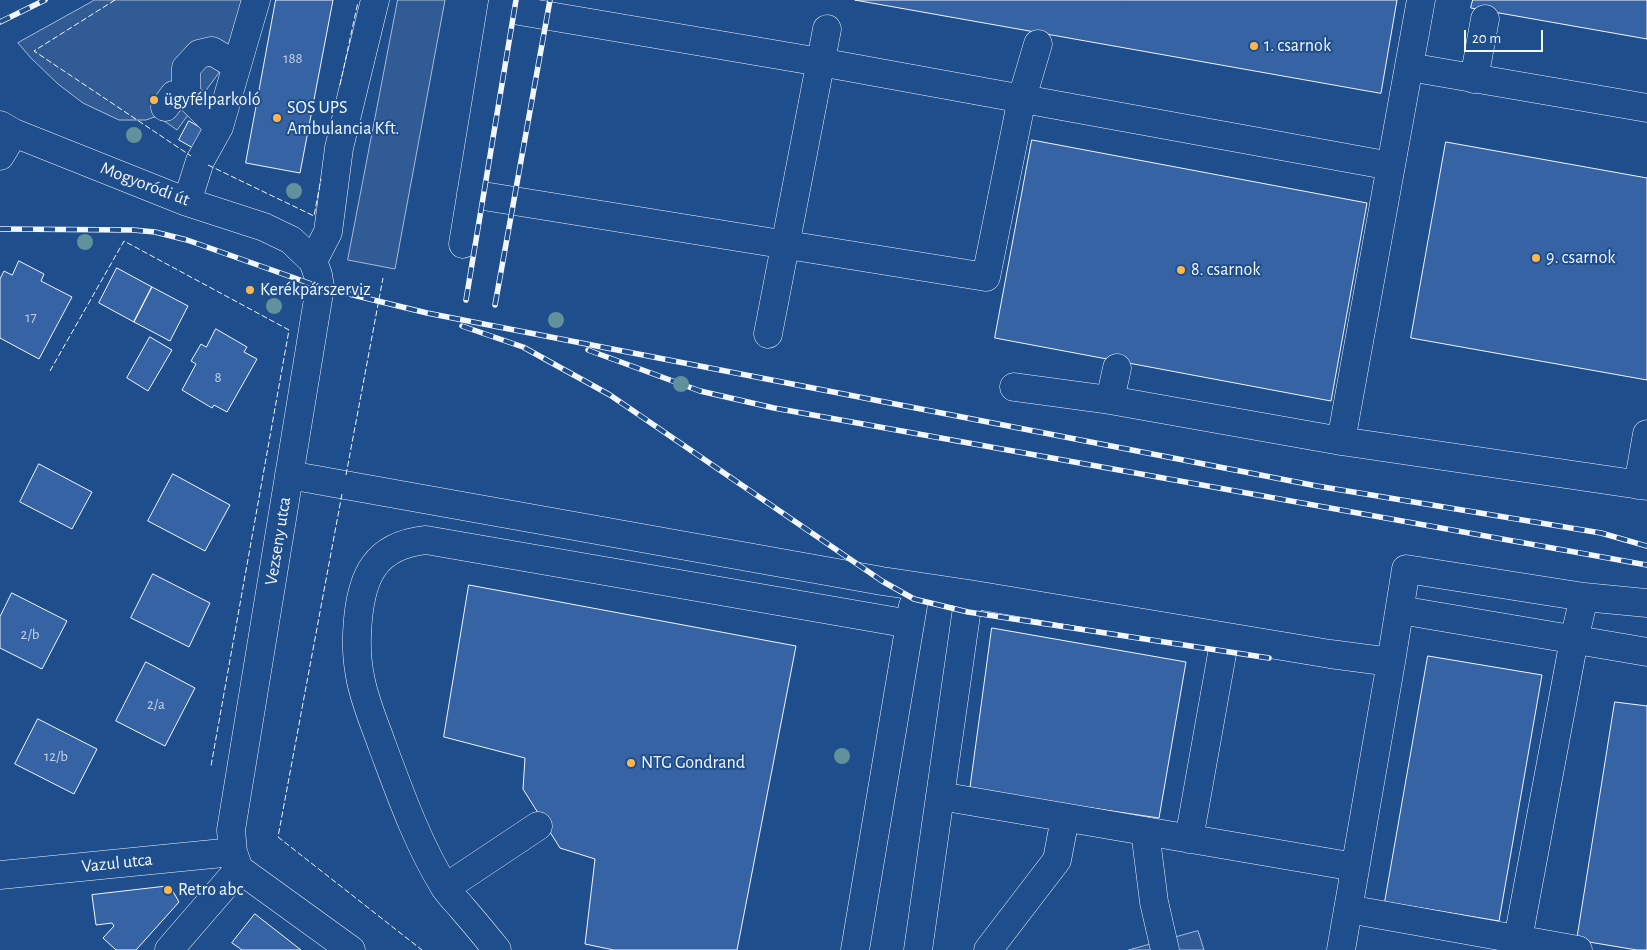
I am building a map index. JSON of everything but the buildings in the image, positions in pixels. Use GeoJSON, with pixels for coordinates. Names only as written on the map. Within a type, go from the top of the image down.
{"type":"FeatureCollection","features":[{"type":"Feature","properties":{"kind":"street"},"geometry":{"type":"LineString","coordinates":[[187,202],[200,161],[219,127],[256,0]]}},
{"type":"Feature","properties":{"kind":"street"},"geometry":{"type":"LineString","coordinates":[[1341,440],[1421,0]]}},
{"type":"Feature","properties":{"kind":"street"},"geometry":{"type":"LineString","coordinates":[[312,261],[328,232],[340,148],[372,1]]}},
{"type":"Feature","properties":{"kind":"street"},"geometry":{"type":"LineString","coordinates":[[463,244],[502,4],[1391,166]]}},
{"type":"Feature","properties":{"kind":"street"},"geometry":{"type":"LineString","coordinates":[[1474,79],[1485,19]]}},
{"type":"Feature","properties":{"kind":"street"},"geometry":{"type":"LineString","coordinates":[[768,334],[827,29]]}},
{"type":"Feature","properties":{"kind":"street"},"geometry":{"type":"LineString","coordinates":[[471,194],[986,277],[1022,98],[1038,44]]}},
{"type":"Feature","properties":{"kind":"street"},"geometry":{"type":"LineString","coordinates":[[219,127],[175,100],[186,68],[199,54],[212,51],[238,66]]}},
{"type":"Feature","properties":{"kind":"street"},"geometry":{"type":"LineString","coordinates":[[1408,67],[1647,108]]}},
{"type":"Feature","properties":{"kind":"street"},"geometry":{"type":"LineString","coordinates":[[0,156],[7,129]]}},
{"type":"Feature","properties":{"kind":"street","name":"Mogyoródi út"},"geometry":{"type":"LineString","coordinates":[[7,129],[187,202],[264,227],[291,240]]}},
{"type":"Feature","properties":{"kind":"street","name":"Vezseny utca"},"geometry":{"type":"LineString","coordinates":[[236,860],[231,830],[320,287],[318,275],[312,261],[291,240]]}},
{"type":"Feature","properties":{"kind":"street"},"geometry":{"type":"LineString","coordinates":[[1110,400],[1118,368]]}},
{"type":"Feature","properties":{"kind":"street"},"geometry":{"type":"LineString","coordinates":[[1014,387],[1110,400],[1341,440],[1643,485],[1647,434]]}},
{"type":"Feature","properties":{"kind":"street"},"geometry":{"type":"LineString","coordinates":[[289,475],[917,586],[1225,637],[1391,662]]}},
{"type":"Feature","properties":{"kind":"street"},"geometry":{"type":"LineString","coordinates":[[497,950],[445,888],[421,845],[401,797],[366,700],[360,677],[357,639],[359,613],[366,582],[374,566],[387,553],[400,546],[426,540],[910,624]]}},
{"type":"Feature","properties":{"kind":"street"},"geometry":{"type":"LineString","coordinates":[[1341,950],[1406,570],[1584,597],[1647,603]]}},
{"type":"Feature","properties":{"kind":"street"},"geometry":{"type":"LineString","coordinates":[[855,950],[917,586]]}},
{"type":"Feature","properties":{"kind":"street"},"geometry":{"type":"LineString","coordinates":[[918,950],[968,612],[969,594]]}},
{"type":"Feature","properties":{"kind":"street"},"geometry":{"type":"LineString","coordinates":[[1518,939],[1574,640],[1584,597]]}},
{"type":"Feature","properties":{"kind":"street"},"geometry":{"type":"LineString","coordinates":[[1400,610],[1647,652]]}},
{"type":"Feature","properties":{"kind":"street"},"geometry":{"type":"LineString","coordinates":[[1189,839],[1225,637]]}},
{"type":"Feature","properties":{"kind":"street"},"geometry":{"type":"LineString","coordinates":[[940,796],[1356,867]]}},
{"type":"Feature","properties":{"kind":"street"},"geometry":{"type":"LineString","coordinates":[[988,950],[1057,860],[1065,818]]}},
{"type":"Feature","properties":{"kind":"street"},"geometry":{"type":"LineString","coordinates":[[445,888],[538,826]]}},
{"type":"Feature","properties":{"kind":"street"},"geometry":{"type":"LineString","coordinates":[[1145,831],[1154,902],[1165,950]]}},
{"type":"Feature","properties":{"kind":"street"},"geometry":{"type":"LineString","coordinates":[[169,950],[236,860],[351,950]]}},
{"type":"Feature","properties":{"kind":"street","name":"Vazul utca"},"geometry":{"type":"LineString","coordinates":[[0,875],[236,860]]}},
{"type":"Feature","properties":{"kind":"street"},"geometry":{"type":"LineString","coordinates":[[1348,909],[1578,950]]}},
{"type":"Feature","properties":{"kind":"shaded area"},"geometry":{"type":"Polygon","coordinates":[[[95,0],[251,0],[240,44],[177,130],[157,116],[146,120],[119,120],[83,103],[58,84],[18,43],[95,0]]]}},
{"type":"Feature","properties":{"kind":"shaded area"},"geometry":{"type":"Polygon","coordinates":[[[398,0],[445,0],[395,269],[348,260],[398,0]]]}},
{"type":"Feature","properties":{"kind":"shaded area"},"geometry":{"type":"Polygon","coordinates":[[[1198,931],[1204,950],[1129,950],[1198,931]]]}},
{"type":"Feature","properties":{"kind":"railway"},"geometry":{"type":"LineString","coordinates":[[0,22],[45,0]]}},
{"type":"Feature","properties":{"kind":"railway"},"geometry":{"type":"LineString","coordinates":[[466,300],[516,0]]}},
{"type":"Feature","properties":{"kind":"railway"},"geometry":{"type":"LineString","coordinates":[[495,305],[550,0]]}},
{"type":"Feature","properties":{"kind":"railway"},"geometry":{"type":"LineString","coordinates":[[0,229],[133,230],[155,232],[187,240],[320,287],[427,313],[1317,486],[1601,533],[1647,546]]}},
{"type":"Feature","properties":{"kind":"railway"},"geometry":{"type":"LineString","coordinates":[[462,326],[523,347],[610,395],[882,581],[914,599],[968,612],[1269,658]]}},
{"type":"Feature","properties":{"kind":"railway"},"geometry":{"type":"LineString","coordinates":[[588,350],[700,391],[774,408],[1647,565]]}},
{"type":"Feature","properties":{"kind":"fence"},"geometry":{"type":"LineString","coordinates":[[115,0],[34,51],[191,156]]}},
{"type":"Feature","properties":{"kind":"fence"},"geometry":{"type":"LineString","coordinates":[[340,85],[358,2]]}},
{"type":"Feature","properties":{"kind":"fence"},"geometry":{"type":"LineString","coordinates":[[208,165],[314,216],[321,179]]}},
{"type":"Feature","properties":{"kind":"fence"},"geometry":{"type":"LineString","coordinates":[[50,371],[124,241],[289,330],[211,766]]}},
{"type":"Feature","properties":{"kind":"fence"},"geometry":{"type":"LineString","coordinates":[[346,475],[383,278]]}},
{"type":"Feature","properties":{"kind":"fence"},"geometry":{"type":"LineString","coordinates":[[342,494],[278,837],[422,950]]}},
{"type":"Feature","properties":{"kind":"place","name":"1. csarnok"},"geometry":{"type":"Point","coordinates":[1254,46]}},
{"type":"Feature","properties":{"kind":"place","name":"ügyfélparkoló"},"geometry":{"type":"Point","coordinates":[154,100]}},
{"type":"Feature","properties":{"kind":"place","name":"SOS UPS Ambulancia Kft."},"geometry":{"type":"Point","coordinates":[277,118]}},
{"type":"Feature","properties":{"kind":"place","name":"9. csarnok"},"geometry":{"type":"Point","coordinates":[1536,258]}},
{"type":"Feature","properties":{"kind":"place","name":"8. csarnok"},"geometry":{"type":"Point","coordinates":[1181,270]}},
{"type":"Feature","properties":{"kind":"place","name":"Kerékpárszerviz"},"geometry":{"type":"Point","coordinates":[250,290]}},
{"type":"Feature","properties":{"kind":"place","name":"NTG Gondrand"},"geometry":{"type":"Point","coordinates":[631,763]}},
{"type":"Feature","properties":{"kind":"place","name":"Retro abc"},"geometry":{"type":"Point","coordinates":[168,890]}}]}
